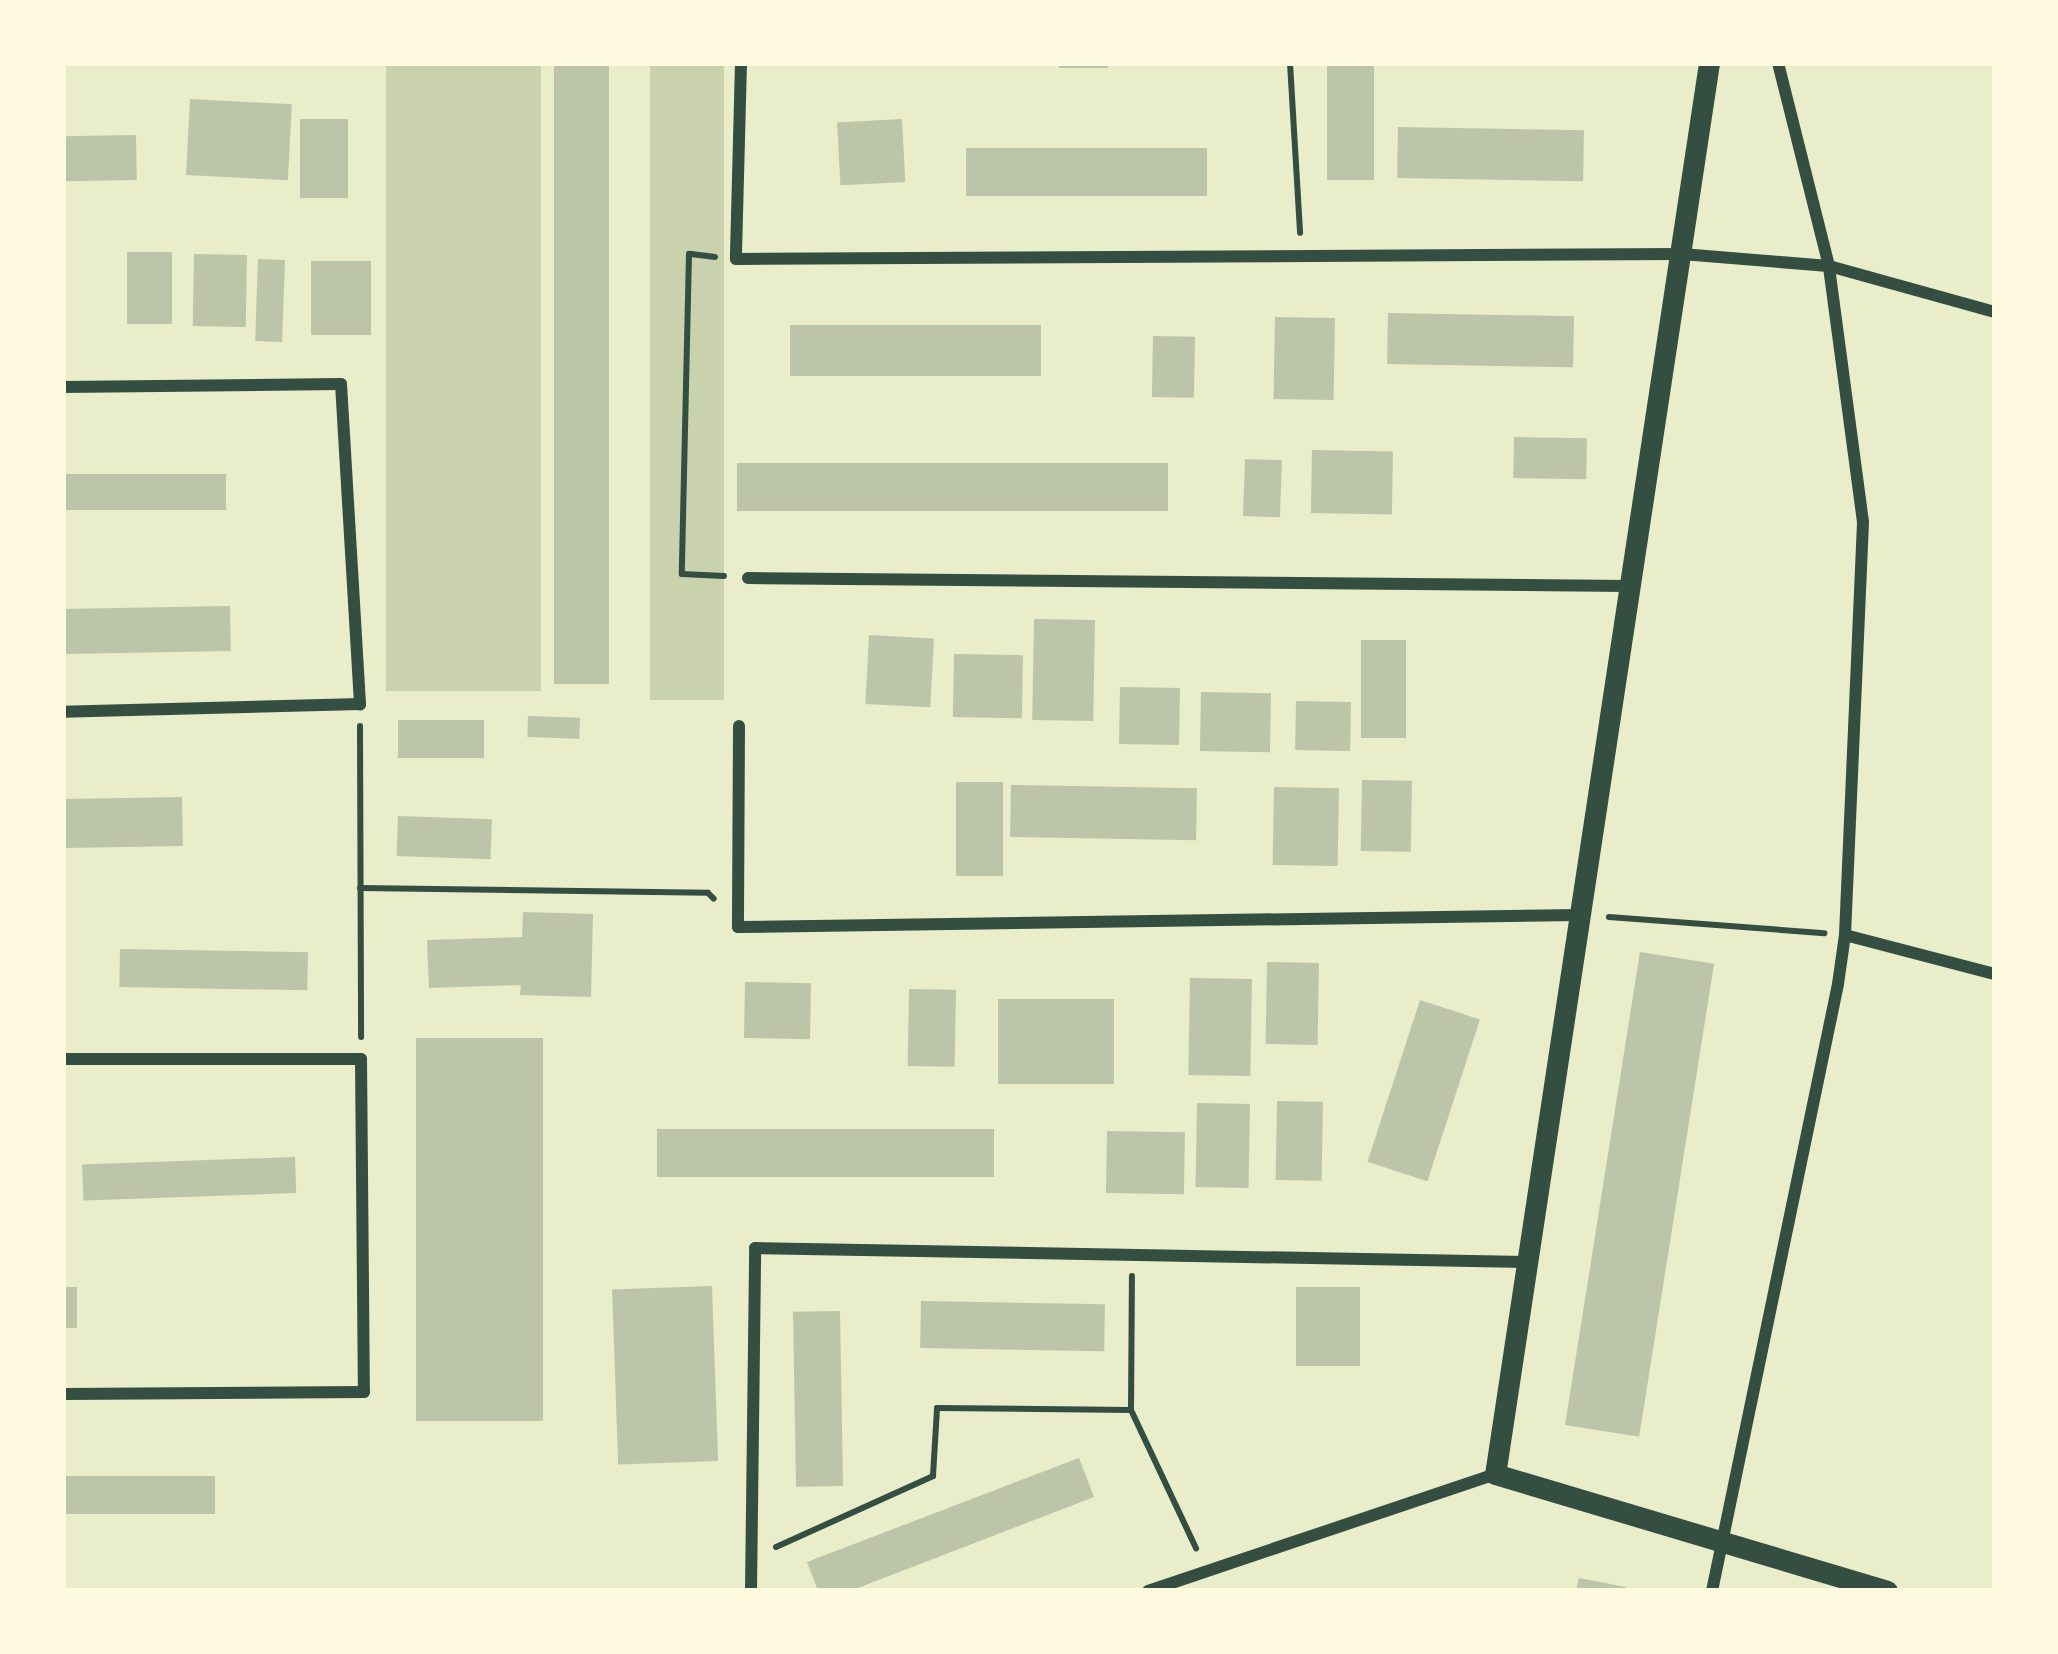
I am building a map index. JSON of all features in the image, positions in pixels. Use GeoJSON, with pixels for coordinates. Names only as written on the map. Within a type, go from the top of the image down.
{"type":"FeatureCollection","features":[{"type":"Feature","properties":{"kind":"street"},"geometry":{"type":"LineString","coordinates":[[741,63],[736,259],[1301,260],[1682,254],[1828,266],[1995,312]]}},
{"type":"Feature","properties":{"kind":"street"},"geometry":{"type":"LineString","coordinates":[[1495,1474],[1709,63]]}},
{"type":"Feature","properties":{"kind":"street"},"geometry":{"type":"LineString","coordinates":[[1712,1591],[1845,934],[1863,522],[1828,266],[1778,63]]}},
{"type":"Feature","properties":{"kind":"street"},"geometry":{"type":"LineString","coordinates":[[63,387],[341,383],[360,704],[63,712]]}},
{"type":"Feature","properties":{"kind":"street"},"geometry":{"type":"LineString","coordinates":[[748,578],[1628,586]]}},
{"type":"Feature","properties":{"kind":"street"},"geometry":{"type":"LineString","coordinates":[[739,726],[738,926],[1580,915]]}},
{"type":"Feature","properties":{"kind":"street"},"geometry":{"type":"LineString","coordinates":[[1845,934],[1995,974]]}},
{"type":"Feature","properties":{"kind":"street"},"geometry":{"type":"LineString","coordinates":[[63,1059],[361,1058],[364,1392],[63,1394]]}},
{"type":"Feature","properties":{"kind":"street"},"geometry":{"type":"LineString","coordinates":[[751,1591],[754,1247],[1526,1262]]}},
{"type":"Feature","properties":{"kind":"street"},"geometry":{"type":"LineString","coordinates":[[1148,1591],[1495,1474],[1887,1591]]}},
{"type":"Feature","properties":{"kind":"path"},"geometry":{"type":"LineString","coordinates":[[1291,63],[1301,260]]}},
{"type":"Feature","properties":{"kind":"path"},"geometry":{"type":"LineString","coordinates":[[736,259],[688,254],[682,574],[748,578]]}},
{"type":"Feature","properties":{"kind":"path"},"geometry":{"type":"LineString","coordinates":[[360,704],[361,1058]]}},
{"type":"Feature","properties":{"kind":"path"},"geometry":{"type":"LineString","coordinates":[[360,888],[709,893],[738,926]]}},
{"type":"Feature","properties":{"kind":"path"},"geometry":{"type":"LineString","coordinates":[[1580,915],[1845,934]]}},
{"type":"Feature","properties":{"kind":"path"},"geometry":{"type":"LineString","coordinates":[[1132,1254],[1131,1411],[1206,1570]]}},
{"type":"Feature","properties":{"kind":"path"},"geometry":{"type":"LineString","coordinates":[[752,1558],[932,1476],[937,1408],[1131,1411]]}},
{"type":"Feature","properties":{"kind":"green space"},"geometry":{"type":"Polygon","coordinates":[[[386,63],[541,63],[541,691],[386,691],[386,63]]]}},
{"type":"Feature","properties":{"kind":"green space"},"geometry":{"type":"Polygon","coordinates":[[[650,63],[724,63],[724,700],[650,700],[650,63]]]}},
{"type":"Feature","properties":{"kind":"building"},"geometry":{"type":"Polygon","coordinates":[[[554,63],[609,63],[609,684],[554,684],[554,63]]]}},
{"type":"Feature","properties":{"kind":"building"},"geometry":{"type":"Polygon","coordinates":[[[1059,63],[1108,63],[1108,68],[1059,68],[1059,63]]]}},
{"type":"Feature","properties":{"kind":"building"},"geometry":{"type":"Polygon","coordinates":[[[1327,63],[1374,63],[1374,180],[1327,180],[1327,63]]]}},
{"type":"Feature","properties":{"kind":"building"},"geometry":{"type":"Polygon","coordinates":[[[190,99],[292,104],[288,180],[186,175],[190,99]]]}},
{"type":"Feature","properties":{"kind":"building"},"geometry":{"type":"Polygon","coordinates":[[[300,119],[348,119],[348,198],[300,198],[300,119]]]}},
{"type":"Feature","properties":{"kind":"building"},"geometry":{"type":"Polygon","coordinates":[[[902,119],[905,182],[840,185],[837,122],[902,119]]]}},
{"type":"Feature","properties":{"kind":"building"},"geometry":{"type":"Polygon","coordinates":[[[1398,127],[1584,130],[1583,181],[1397,178],[1398,127]]]}},
{"type":"Feature","properties":{"kind":"building"},"geometry":{"type":"Polygon","coordinates":[[[136,135],[137,180],[64,181],[63,136],[136,135]]]}},
{"type":"Feature","properties":{"kind":"building"},"geometry":{"type":"Polygon","coordinates":[[[966,148],[1207,148],[1207,196],[966,196],[966,148]]]}},
{"type":"Feature","properties":{"kind":"building"},"geometry":{"type":"Polygon","coordinates":[[[127,252],[172,252],[172,324],[127,324],[127,252]]]}},
{"type":"Feature","properties":{"kind":"building"},"geometry":{"type":"Polygon","coordinates":[[[194,254],[247,255],[246,327],[193,326],[194,254]]]}},
{"type":"Feature","properties":{"kind":"building"},"geometry":{"type":"Polygon","coordinates":[[[258,259],[285,260],[282,342],[255,341],[258,259]]]}},
{"type":"Feature","properties":{"kind":"building"},"geometry":{"type":"Polygon","coordinates":[[[311,261],[371,261],[371,335],[311,335],[311,261]]]}},
{"type":"Feature","properties":{"kind":"building"},"geometry":{"type":"Polygon","coordinates":[[[1388,313],[1574,316],[1573,367],[1387,364],[1388,313]]]}},
{"type":"Feature","properties":{"kind":"building"},"geometry":{"type":"Polygon","coordinates":[[[1275,317],[1335,318],[1334,400],[1274,399],[1275,317]]]}},
{"type":"Feature","properties":{"kind":"building"},"geometry":{"type":"Polygon","coordinates":[[[790,325],[1041,325],[1041,376],[790,376],[790,325]]]}},
{"type":"Feature","properties":{"kind":"building"},"geometry":{"type":"Polygon","coordinates":[[[1153,336],[1195,337],[1194,398],[1152,397],[1153,336]]]}},
{"type":"Feature","properties":{"kind":"building"},"geometry":{"type":"Polygon","coordinates":[[[1514,437],[1587,438],[1586,479],[1513,478],[1514,437]]]}},
{"type":"Feature","properties":{"kind":"building"},"geometry":{"type":"Polygon","coordinates":[[[1312,450],[1393,451],[1392,514],[1311,513],[1312,450]]]}},
{"type":"Feature","properties":{"kind":"building"},"geometry":{"type":"Polygon","coordinates":[[[1245,459],[1282,460],[1280,517],[1243,516],[1245,459]]]}},
{"type":"Feature","properties":{"kind":"building"},"geometry":{"type":"Polygon","coordinates":[[[737,463],[1168,463],[1168,511],[737,511],[737,463]]]}},
{"type":"Feature","properties":{"kind":"building"},"geometry":{"type":"Polygon","coordinates":[[[63,474],[226,474],[226,510],[63,510],[63,474]]]}},
{"type":"Feature","properties":{"kind":"building"},"geometry":{"type":"Polygon","coordinates":[[[230,606],[231,651],[64,654],[63,609],[230,606]]]}},
{"type":"Feature","properties":{"kind":"building"},"geometry":{"type":"Polygon","coordinates":[[[1034,619],[1095,620],[1093,721],[1032,720],[1034,619]]]}},
{"type":"Feature","properties":{"kind":"building"},"geometry":{"type":"Polygon","coordinates":[[[869,635],[934,638],[930,707],[865,704],[869,635]]]}},
{"type":"Feature","properties":{"kind":"building"},"geometry":{"type":"Polygon","coordinates":[[[1361,640],[1406,640],[1406,738],[1361,738],[1361,640]]]}},
{"type":"Feature","properties":{"kind":"building"},"geometry":{"type":"Polygon","coordinates":[[[954,654],[1023,655],[1022,718],[953,717],[954,654]]]}},
{"type":"Feature","properties":{"kind":"building"},"geometry":{"type":"Polygon","coordinates":[[[1120,687],[1180,688],[1179,745],[1119,744],[1120,687]]]}},
{"type":"Feature","properties":{"kind":"building"},"geometry":{"type":"Polygon","coordinates":[[[1201,692],[1271,693],[1270,752],[1200,751],[1201,692]]]}},
{"type":"Feature","properties":{"kind":"building"},"geometry":{"type":"Polygon","coordinates":[[[1296,701],[1351,702],[1350,751],[1295,750],[1296,701]]]}},
{"type":"Feature","properties":{"kind":"building"},"geometry":{"type":"Polygon","coordinates":[[[528,716],[580,718],[579,739],[527,737],[528,716]]]}},
{"type":"Feature","properties":{"kind":"building"},"geometry":{"type":"Polygon","coordinates":[[[398,720],[484,720],[484,758],[398,758],[398,720]]]}},
{"type":"Feature","properties":{"kind":"building"},"geometry":{"type":"Polygon","coordinates":[[[1362,780],[1412,781],[1411,852],[1361,851],[1362,780]]]}},
{"type":"Feature","properties":{"kind":"building"},"geometry":{"type":"Polygon","coordinates":[[[956,782],[1003,782],[1003,876],[956,876],[956,782]]]}},
{"type":"Feature","properties":{"kind":"building"},"geometry":{"type":"Polygon","coordinates":[[[1011,785],[1197,788],[1196,840],[1010,837],[1011,785]]]}},
{"type":"Feature","properties":{"kind":"building"},"geometry":{"type":"Polygon","coordinates":[[[1274,787],[1339,788],[1338,866],[1273,865],[1274,787]]]}},
{"type":"Feature","properties":{"kind":"building"},"geometry":{"type":"Polygon","coordinates":[[[182,797],[183,846],[64,848],[63,799],[182,797]]]}},
{"type":"Feature","properties":{"kind":"building"},"geometry":{"type":"Polygon","coordinates":[[[398,816],[492,819],[491,859],[397,856],[398,816]]]}},
{"type":"Feature","properties":{"kind":"building"},"geometry":{"type":"Polygon","coordinates":[[[523,912],[593,914],[591,997],[520,995],[521,985],[429,988],[427,940],[522,937],[523,912]]]}},
{"type":"Feature","properties":{"kind":"building"},"geometry":{"type":"Polygon","coordinates":[[[120,949],[308,952],[307,990],[119,987],[120,949]]]}},
{"type":"Feature","properties":{"kind":"building"},"geometry":{"type":"Polygon","coordinates":[[[1640,952],[1714,964],[1639,1437],[1565,1425],[1640,952]]]}},
{"type":"Feature","properties":{"kind":"building"},"geometry":{"type":"Polygon","coordinates":[[[1267,962],[1319,963],[1318,1045],[1266,1044],[1267,962]]]}},
{"type":"Feature","properties":{"kind":"building"},"geometry":{"type":"Polygon","coordinates":[[[1190,978],[1252,979],[1250,1076],[1188,1075],[1190,978]]]}},
{"type":"Feature","properties":{"kind":"building"},"geometry":{"type":"Polygon","coordinates":[[[745,982],[811,983],[810,1039],[744,1038],[745,982]]]}},
{"type":"Feature","properties":{"kind":"building"},"geometry":{"type":"Polygon","coordinates":[[[909,989],[956,990],[955,1067],[908,1066],[909,989]]]}},
{"type":"Feature","properties":{"kind":"building"},"geometry":{"type":"Polygon","coordinates":[[[998,999],[1114,999],[1114,1084],[998,1084],[998,999]]]}},
{"type":"Feature","properties":{"kind":"building"},"geometry":{"type":"Polygon","coordinates":[[[1420,1000],[1480,1019],[1427,1181],[1367,1162],[1420,1000]]]}},
{"type":"Feature","properties":{"kind":"building"},"geometry":{"type":"Polygon","coordinates":[[[416,1038],[543,1038],[543,1421],[416,1421],[416,1038]]]}},
{"type":"Feature","properties":{"kind":"building"},"geometry":{"type":"Polygon","coordinates":[[[1277,1101],[1323,1102],[1322,1181],[1276,1180],[1277,1101]]]}},
{"type":"Feature","properties":{"kind":"building"},"geometry":{"type":"Polygon","coordinates":[[[1197,1103],[1250,1104],[1249,1188],[1196,1187],[1197,1103]]]}},
{"type":"Feature","properties":{"kind":"building"},"geometry":{"type":"Polygon","coordinates":[[[657,1129],[994,1129],[994,1177],[657,1177],[657,1129]]]}},
{"type":"Feature","properties":{"kind":"building"},"geometry":{"type":"Polygon","coordinates":[[[1107,1131],[1185,1132],[1184,1194],[1106,1193],[1107,1131]]]}},
{"type":"Feature","properties":{"kind":"building"},"geometry":{"type":"Polygon","coordinates":[[[295,1157],[296,1193],[83,1200],[82,1164],[295,1157]]]}},
{"type":"Feature","properties":{"kind":"building"},"geometry":{"type":"Polygon","coordinates":[[[712,1286],[718,1461],[618,1464],[612,1289],[712,1286]]]}},
{"type":"Feature","properties":{"kind":"building"},"geometry":{"type":"Polygon","coordinates":[[[63,1287],[77,1287],[77,1328],[63,1328],[63,1287]]]}},
{"type":"Feature","properties":{"kind":"building"},"geometry":{"type":"Polygon","coordinates":[[[1296,1287],[1360,1287],[1360,1366],[1296,1366],[1296,1287]]]}},
{"type":"Feature","properties":{"kind":"building"},"geometry":{"type":"Polygon","coordinates":[[[921,1301],[1105,1304],[1104,1351],[920,1348],[921,1301]]]}},
{"type":"Feature","properties":{"kind":"building"},"geometry":{"type":"Polygon","coordinates":[[[840,1311],[843,1486],[796,1487],[793,1312],[840,1311]]]}},
{"type":"Feature","properties":{"kind":"building"},"geometry":{"type":"Polygon","coordinates":[[[1079,1458],[1094,1497],[850,1591],[818,1591],[807,1562],[1079,1458]]]}},
{"type":"Feature","properties":{"kind":"building"},"geometry":{"type":"Polygon","coordinates":[[[63,1476],[215,1476],[215,1514],[63,1514],[63,1476]]]}},
{"type":"Feature","properties":{"kind":"building"},"geometry":{"type":"Polygon","coordinates":[[[1579,1578],[1626,1587],[1625,1591],[1576,1591],[1579,1578]]]}}]}
